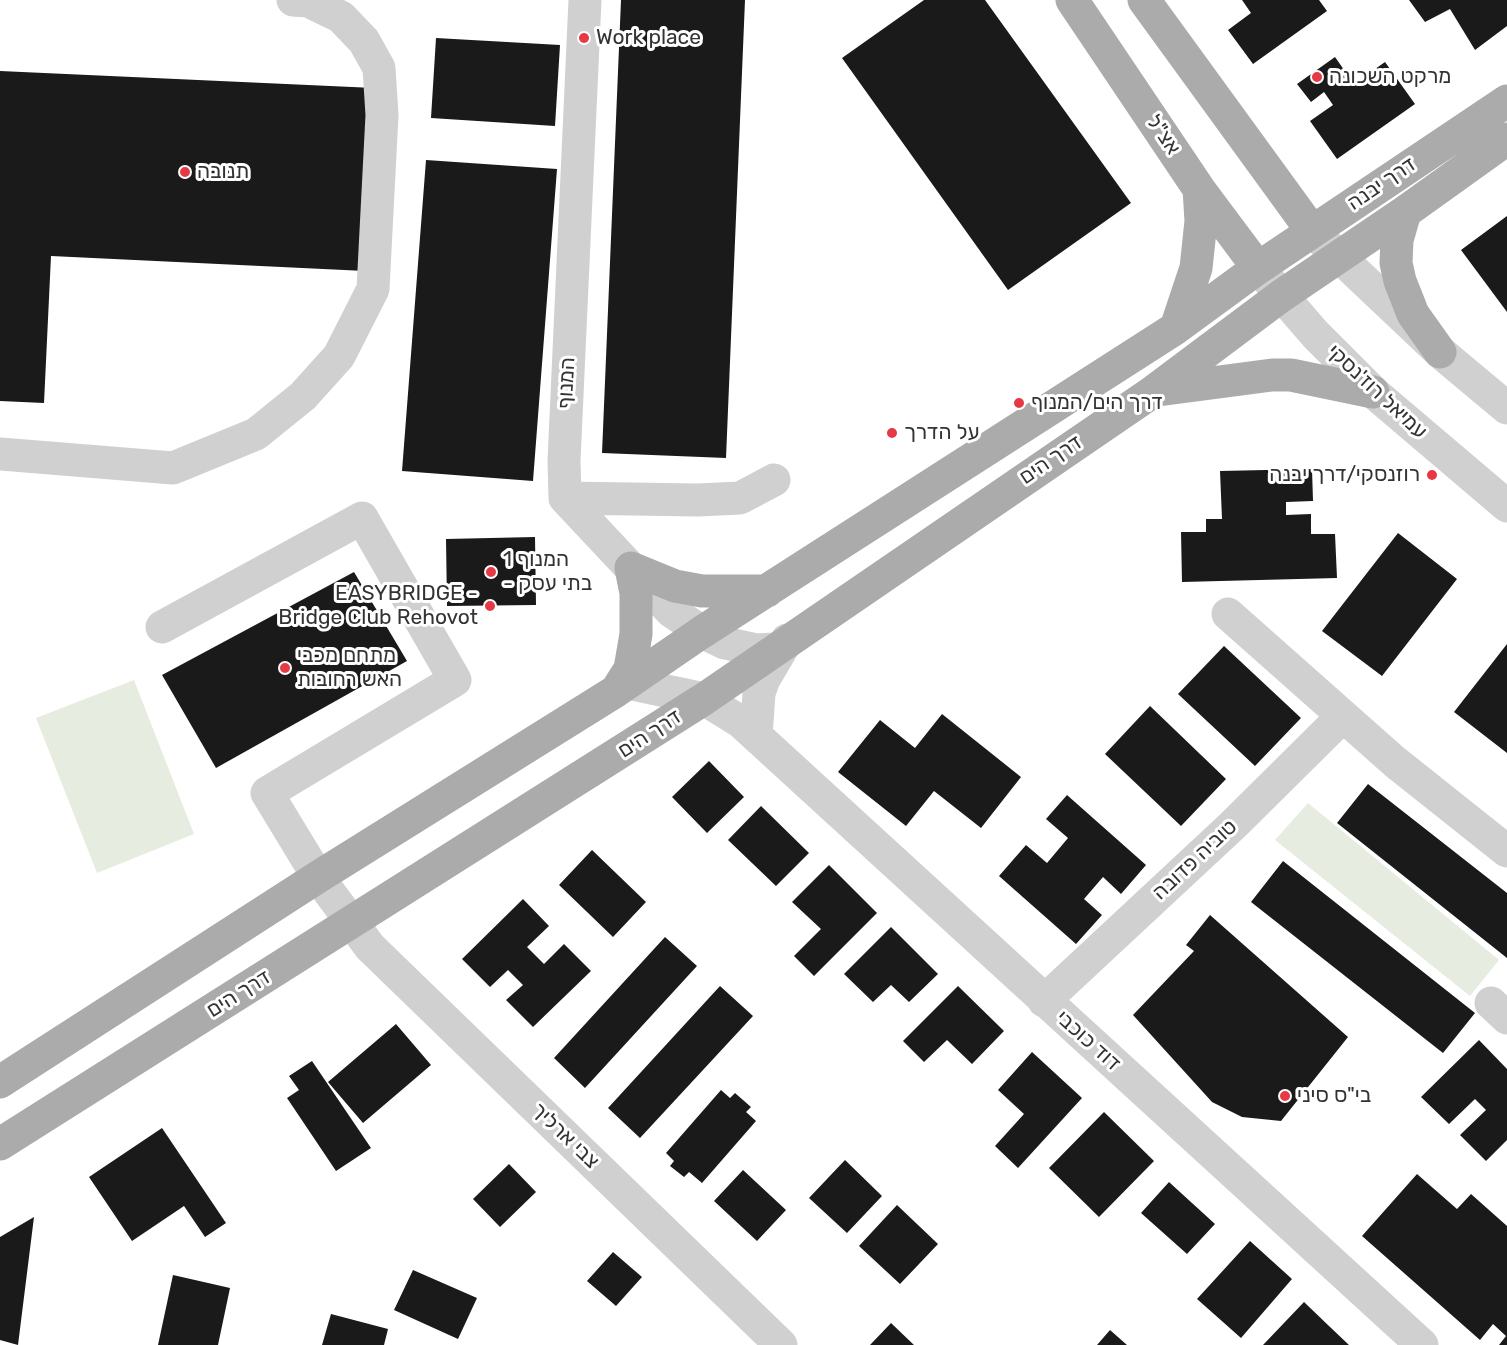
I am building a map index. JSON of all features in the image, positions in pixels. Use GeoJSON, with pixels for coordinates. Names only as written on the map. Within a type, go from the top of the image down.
{"type":"FeatureCollection","features":[{"type":"Feature","properties":{"kind":"main road","name":"אצ\"ל"},"geometry":{"type":"LineString","coordinates":[[1072,0],[1199,189],[1258,268]]}},
{"type":"Feature","properties":{"kind":"main road"},"geometry":{"type":"LineString","coordinates":[[1144,0],[1312,231]]}},
{"type":"Feature","properties":{"kind":"main road","name":"דרך יבנה"},"geometry":{"type":"LineString","coordinates":[[1258,268],[1507,101]]}},
{"type":"Feature","properties":{"kind":"main road","name":"דרך יבנה"},"geometry":{"type":"LineString","coordinates":[[1281,296],[1507,139]]}},
{"type":"Feature","properties":{"kind":"main road"},"geometry":{"type":"LineString","coordinates":[[1176,328],[1196,268],[1201,221],[1199,189]]}},
{"type":"Feature","properties":{"kind":"main road"},"geometry":{"type":"LineString","coordinates":[[1405,212],[1397,240],[1396,263],[1400,281],[1413,314],[1440,352]]}},
{"type":"Feature","properties":{"kind":"main road","name":"דרך הים"},"geometry":{"type":"LineString","coordinates":[[0,1082],[318,877],[622,687],[702,632],[1176,328],[1258,268]]}},
{"type":"Feature","properties":{"kind":"main road","name":"דרך הים"},"geometry":{"type":"LineString","coordinates":[[0,1144],[352,924],[704,699],[781,644],[1154,391],[1281,296]]}},
{"type":"Feature","properties":{"kind":"main road"},"geometry":{"type":"LineString","coordinates":[[1154,391],[1250,377],[1291,375],[1373,392]]}},
{"type":"Feature","properties":{"kind":"main road"},"geometry":{"type":"LineString","coordinates":[[631,568],[675,586],[702,591],[767,591]]}},
{"type":"Feature","properties":{"kind":"main road"},"geometry":{"type":"LineString","coordinates":[[622,687],[630,669],[636,634],[636,593],[631,568]]}},
{"type":"Feature","properties":{"kind":"street"},"geometry":{"type":"LineString","coordinates":[[0,454],[173,468],[256,434],[303,396],[339,356],[373,289],[382,116],[379,68],[364,41],[341,17],[308,1],[293,0]]}},
{"type":"Feature","properties":{"kind":"street","name":"המנוף"},"geometry":{"type":"LineString","coordinates":[[565,498],[564,461],[585,0]]}},
{"type":"Feature","properties":{"kind":"street"},"geometry":{"type":"LineString","coordinates":[[1312,231],[1440,352],[1507,408]]}},
{"type":"Feature","properties":{"kind":"street","name":"עמיאל רוז'נסקי"},"geometry":{"type":"LineString","coordinates":[[1258,268],[1281,296],[1373,392],[1507,506]]}},
{"type":"Feature","properties":{"kind":"street"},"geometry":{"type":"LineString","coordinates":[[565,498],[698,500],[740,498],[774,480]]}},
{"type":"Feature","properties":{"kind":"street"},"geometry":{"type":"LineString","coordinates":[[565,498],[672,611],[702,632],[725,643],[757,650],[781,644]]}},
{"type":"Feature","properties":{"kind":"street","name":"צבי ארליך"},"geometry":{"type":"LineString","coordinates":[[162,627],[362,518],[455,681],[267,793],[318,877],[370,947],[781,1345]]}},
{"type":"Feature","properties":{"kind":"street"},"geometry":{"type":"LineString","coordinates":[[1228,614],[1395,762],[1507,851]]}},
{"type":"Feature","properties":{"kind":"street"},"geometry":{"type":"LineString","coordinates":[[756,736],[759,693],[781,644]]}},
{"type":"Feature","properties":{"kind":"street","name":"דוד כוכבי"},"geometry":{"type":"LineString","coordinates":[[622,687],[704,699],[741,722],[1422,1345]]}},
{"type":"Feature","properties":{"kind":"street","name":"טוביה פדובה"},"geometry":{"type":"LineString","coordinates":[[1044,1001],[1233,825],[1343,716]]}},
{"type":"Feature","properties":{"kind":"shaded area"},"geometry":{"type":"Polygon","coordinates":[[[134,680],[194,834],[97,873],[36,718],[134,680]]]}},
{"type":"Feature","properties":{"kind":"shaded area"},"geometry":{"type":"Polygon","coordinates":[[[1308,803],[1499,960],[1470,996],[1275,840],[1308,803]]]}},
{"type":"Feature","properties":{"kind":"building"},"geometry":{"type":"Polygon","coordinates":[[[621,0],[745,0],[726,458],[602,453],[621,0]]]}},
{"type":"Feature","properties":{"kind":"building"},"geometry":{"type":"Polygon","coordinates":[[[924,0],[985,0],[1131,203],[1008,290],[842,58],[924,0]]]}},
{"type":"Feature","properties":{"kind":"building"},"geometry":{"type":"Polygon","coordinates":[[[1242,0],[1319,0],[1327,11],[1253,64],[1228,30],[1251,13],[1242,0]]]}},
{"type":"Feature","properties":{"kind":"building"},"geometry":{"type":"Polygon","coordinates":[[[1409,0],[1507,0],[1507,26],[1475,50],[1450,9],[1425,22],[1409,0]]]}},
{"type":"Feature","properties":{"kind":"building"},"geometry":{"type":"Polygon","coordinates":[[[436,38],[560,45],[555,126],[431,118],[436,38]]]}},
{"type":"Feature","properties":{"kind":"building"},"geometry":{"type":"Polygon","coordinates":[[[1335,57],[1354,84],[1385,62],[1415,104],[1337,159],[1310,121],[1333,105],[1324,92],[1311,102],[1297,84],[1335,57]]]}},
{"type":"Feature","properties":{"kind":"building","name":"תנובה"},"geometry":{"type":"Polygon","coordinates":[[[0,71],[374,88],[365,271],[51,256],[44,403],[0,401],[0,71]]]}},
{"type":"Feature","properties":{"kind":"building"},"geometry":{"type":"Polygon","coordinates":[[[426,160],[557,169],[533,481],[402,471],[426,160]]]}},
{"type":"Feature","properties":{"kind":"building"},"geometry":{"type":"Polygon","coordinates":[[[1507,216],[1507,312],[1461,250],[1507,216]]]}},
{"type":"Feature","properties":{"kind":"building"},"geometry":{"type":"Polygon","coordinates":[[[1312,469],[1313,501],[1286,502],[1286,515],[1311,514],[1311,534],[1335,534],[1337,578],[1182,582],[1181,532],[1206,532],[1206,519],[1222,519],[1220,471],[1312,469]]]}},
{"type":"Feature","properties":{"kind":"building"},"geometry":{"type":"Polygon","coordinates":[[[1398,533],[1457,579],[1382,676],[1322,631],[1398,533]]]}},
{"type":"Feature","properties":{"kind":"building","name":"המנוף 1 - בתי עסק"},"geometry":{"type":"Polygon","coordinates":[[[535,537],[536,605],[447,606],[446,539],[535,537]]]}},
{"type":"Feature","properties":{"kind":"building"},"geometry":{"type":"Polygon","coordinates":[[[354,572],[407,661],[216,768],[162,675],[354,572]]]}},
{"type":"Feature","properties":{"kind":"building"},"geometry":{"type":"Polygon","coordinates":[[[1507,644],[1507,753],[1454,712],[1507,644]]]}},
{"type":"Feature","properties":{"kind":"building"},"geometry":{"type":"Polygon","coordinates":[[[1224,646],[1301,718],[1255,766],[1178,694],[1224,646]]]}},
{"type":"Feature","properties":{"kind":"building"},"geometry":{"type":"Polygon","coordinates":[[[1150,706],[1226,779],[1181,826],[1105,754],[1150,706]]]}},
{"type":"Feature","properties":{"kind":"building"},"geometry":{"type":"Polygon","coordinates":[[[942,714],[1021,777],[981,828],[934,791],[906,826],[838,772],[880,720],[915,748],[942,714]]]}},
{"type":"Feature","properties":{"kind":"building"},"geometry":{"type":"Polygon","coordinates":[[[709,761],[744,797],[707,833],[672,797],[709,761]]]}},
{"type":"Feature","properties":{"kind":"building"},"geometry":{"type":"Polygon","coordinates":[[[1368,784],[1507,893],[1507,958],[1337,823],[1368,784]]]}},
{"type":"Feature","properties":{"kind":"building"},"geometry":{"type":"Polygon","coordinates":[[[1067,795],[1146,865],[1121,894],[1103,877],[1084,899],[1102,915],[1076,944],[999,876],[1026,845],[1047,863],[1068,838],[1046,819],[1067,795]]]}},
{"type":"Feature","properties":{"kind":"building"},"geometry":{"type":"Polygon","coordinates":[[[761,806],[809,853],[776,886],[728,840],[761,806]]]}},
{"type":"Feature","properties":{"kind":"building"},"geometry":{"type":"Polygon","coordinates":[[[592,850],[646,902],[613,937],[559,885],[592,850]]]}},
{"type":"Feature","properties":{"kind":"building"},"geometry":{"type":"Polygon","coordinates":[[[1283,861],[1475,1013],[1443,1053],[1251,902],[1283,861]]]}},
{"type":"Feature","properties":{"kind":"building"},"geometry":{"type":"Polygon","coordinates":[[[829,865],[877,913],[814,976],[794,956],[821,929],[792,902],[829,865]]]}},
{"type":"Feature","properties":{"kind":"building"},"geometry":{"type":"Polygon","coordinates":[[[523,899],[549,926],[527,947],[544,964],[564,944],[591,971],[533,1027],[506,1000],[523,985],[508,970],[490,987],[462,959],[523,899]]]}},
{"type":"Feature","properties":{"kind":"building"},"geometry":{"type":"Polygon","coordinates":[[[1210,915],[1348,1037],[1281,1121],[1242,1117],[1212,1102],[1133,1015],[1194,951],[1186,945],[1210,915]]]}},
{"type":"Feature","properties":{"kind":"building"},"geometry":{"type":"Polygon","coordinates":[[[891,927],[938,974],[909,1002],[891,985],[873,1002],[844,974],[891,927]]]}},
{"type":"Feature","properties":{"kind":"building"},"geometry":{"type":"Polygon","coordinates":[[[665,937],[697,966],[585,1088],[554,1058],[665,937]]]}},
{"type":"Feature","properties":{"kind":"building"},"geometry":{"type":"Polygon","coordinates":[[[720,986],[753,1016],[640,1138],[608,1108],[720,986]]]}},
{"type":"Feature","properties":{"kind":"building"},"geometry":{"type":"Polygon","coordinates":[[[958,986],[1004,1031],[972,1064],[947,1040],[924,1062],[903,1041],[958,986]]]}},
{"type":"Feature","properties":{"kind":"building"},"geometry":{"type":"Polygon","coordinates":[[[396,1024],[431,1065],[363,1123],[328,1082],[396,1024]]]}},
{"type":"Feature","properties":{"kind":"building"},"geometry":{"type":"Polygon","coordinates":[[[1479,1040],[1507,1069],[1507,1140],[1486,1161],[1460,1135],[1486,1110],[1475,1099],[1449,1124],[1421,1097],[1479,1040]]]}},
{"type":"Feature","properties":{"kind":"building"},"geometry":{"type":"Polygon","coordinates":[[[1032,1052],[1082,1098],[1018,1168],[995,1146],[1024,1114],[998,1090],[1032,1052]]]}},
{"type":"Feature","properties":{"kind":"building"},"geometry":{"type":"Polygon","coordinates":[[[312,1061],[371,1148],[336,1171],[287,1098],[299,1090],[289,1076],[312,1061]]]}},
{"type":"Feature","properties":{"kind":"building"},"geometry":{"type":"Polygon","coordinates":[[[721,1090],[730,1098],[735,1093],[751,1107],[746,1112],[756,1121],[702,1183],[689,1172],[684,1177],[670,1166],[674,1161],[666,1153],[721,1090]]]}},
{"type":"Feature","properties":{"kind":"building"},"geometry":{"type":"Polygon","coordinates":[[[1104,1112],[1154,1161],[1099,1217],[1049,1168],[1104,1112]]]}},
{"type":"Feature","properties":{"kind":"building"},"geometry":{"type":"Polygon","coordinates":[[[162,1128],[226,1223],[205,1237],[184,1206],[132,1241],[89,1177],[162,1128]]]}},
{"type":"Feature","properties":{"kind":"building"},"geometry":{"type":"Polygon","coordinates":[[[845,1160],[882,1196],[847,1233],[809,1198],[845,1160]]]}},
{"type":"Feature","properties":{"kind":"building"},"geometry":{"type":"Polygon","coordinates":[[[509,1164],[536,1192],[500,1227],[473,1199],[509,1164]]]}},
{"type":"Feature","properties":{"kind":"building"},"geometry":{"type":"Polygon","coordinates":[[[743,1170],[786,1210],[757,1241],[714,1201],[743,1170]]]}},
{"type":"Feature","properties":{"kind":"building"},"geometry":{"type":"Polygon","coordinates":[[[1417,1174],[1457,1209],[1471,1194],[1507,1226],[1507,1345],[1499,1345],[1506,1336],[1493,1324],[1480,1340],[1362,1236],[1417,1174]]]}},
{"type":"Feature","properties":{"kind":"building"},"geometry":{"type":"Polygon","coordinates":[[[1169,1182],[1215,1224],[1187,1254],[1141,1213],[1169,1182]]]}},
{"type":"Feature","properties":{"kind":"building"},"geometry":{"type":"Polygon","coordinates":[[[897,1205],[938,1244],[900,1284],[859,1246],[897,1205]]]}},
{"type":"Feature","properties":{"kind":"building"},"geometry":{"type":"Polygon","coordinates":[[[34,1217],[18,1345],[0,1340],[0,1237],[34,1217]]]}},
{"type":"Feature","properties":{"kind":"building"},"geometry":{"type":"Polygon","coordinates":[[[1250,1241],[1292,1279],[1241,1338],[1197,1299],[1250,1241]]]}},
{"type":"Feature","properties":{"kind":"building"},"geometry":{"type":"Polygon","coordinates":[[[613,1252],[642,1277],[616,1306],[587,1281],[613,1252]]]}},
{"type":"Feature","properties":{"kind":"building"},"geometry":{"type":"Polygon","coordinates":[[[413,1270],[477,1298],[458,1339],[394,1310],[413,1270]]]}},
{"type":"Feature","properties":{"kind":"building"},"geometry":{"type":"Polygon","coordinates":[[[173,1275],[230,1288],[218,1345],[158,1345],[173,1275]]]}},
{"type":"Feature","properties":{"kind":"building"},"geometry":{"type":"Polygon","coordinates":[[[1304,1302],[1329,1326],[1349,1345],[1263,1345],[1304,1302]]]}},
{"type":"Feature","properties":{"kind":"building"},"geometry":{"type":"Polygon","coordinates":[[[331,1314],[388,1329],[384,1345],[322,1345],[331,1314]]]}},
{"type":"Feature","properties":{"kind":"building"},"geometry":{"type":"Polygon","coordinates":[[[891,1323],[914,1345],[870,1345],[891,1323]]]}},
{"type":"Feature","properties":{"kind":"building"},"geometry":{"type":"Polygon","coordinates":[[[1110,1330],[1127,1345],[1097,1345],[1110,1330]]]}},
{"type":"Feature","properties":{"kind":"place","name":"Work place"},"geometry":{"type":"Point","coordinates":[584,38]}},
{"type":"Feature","properties":{"kind":"place","name":"מרקט השכונה"},"geometry":{"type":"Point","coordinates":[1317,77]}},
{"type":"Feature","properties":{"kind":"place","name":"תנובה"},"geometry":{"type":"Point","coordinates":[185,172]}},
{"type":"Feature","properties":{"kind":"place","name":"דרך הים/המנוף"},"geometry":{"type":"Point","coordinates":[1019,403]}},
{"type":"Feature","properties":{"kind":"place","name":"על הדרך"},"geometry":{"type":"Point","coordinates":[892,433]}},
{"type":"Feature","properties":{"kind":"place","name":"רוזנסקי/דרך יבנה"},"geometry":{"type":"Point","coordinates":[1432,475]}},
{"type":"Feature","properties":{"kind":"place","name":"המנוף 1 - בתי עסק"},"geometry":{"type":"Point","coordinates":[491,572]}},
{"type":"Feature","properties":{"kind":"place","name":"EASYBRIDGE - Bridge Club Rehovot"},"geometry":{"type":"Point","coordinates":[490,606]}},
{"type":"Feature","properties":{"kind":"place","name":"מתחם מכבי האש רחובות"},"geometry":{"type":"Point","coordinates":[285,668]}},
{"type":"Feature","properties":{"kind":"place","name":"בי\"ס סיני"},"geometry":{"type":"Point","coordinates":[1285,1096]}}]}
